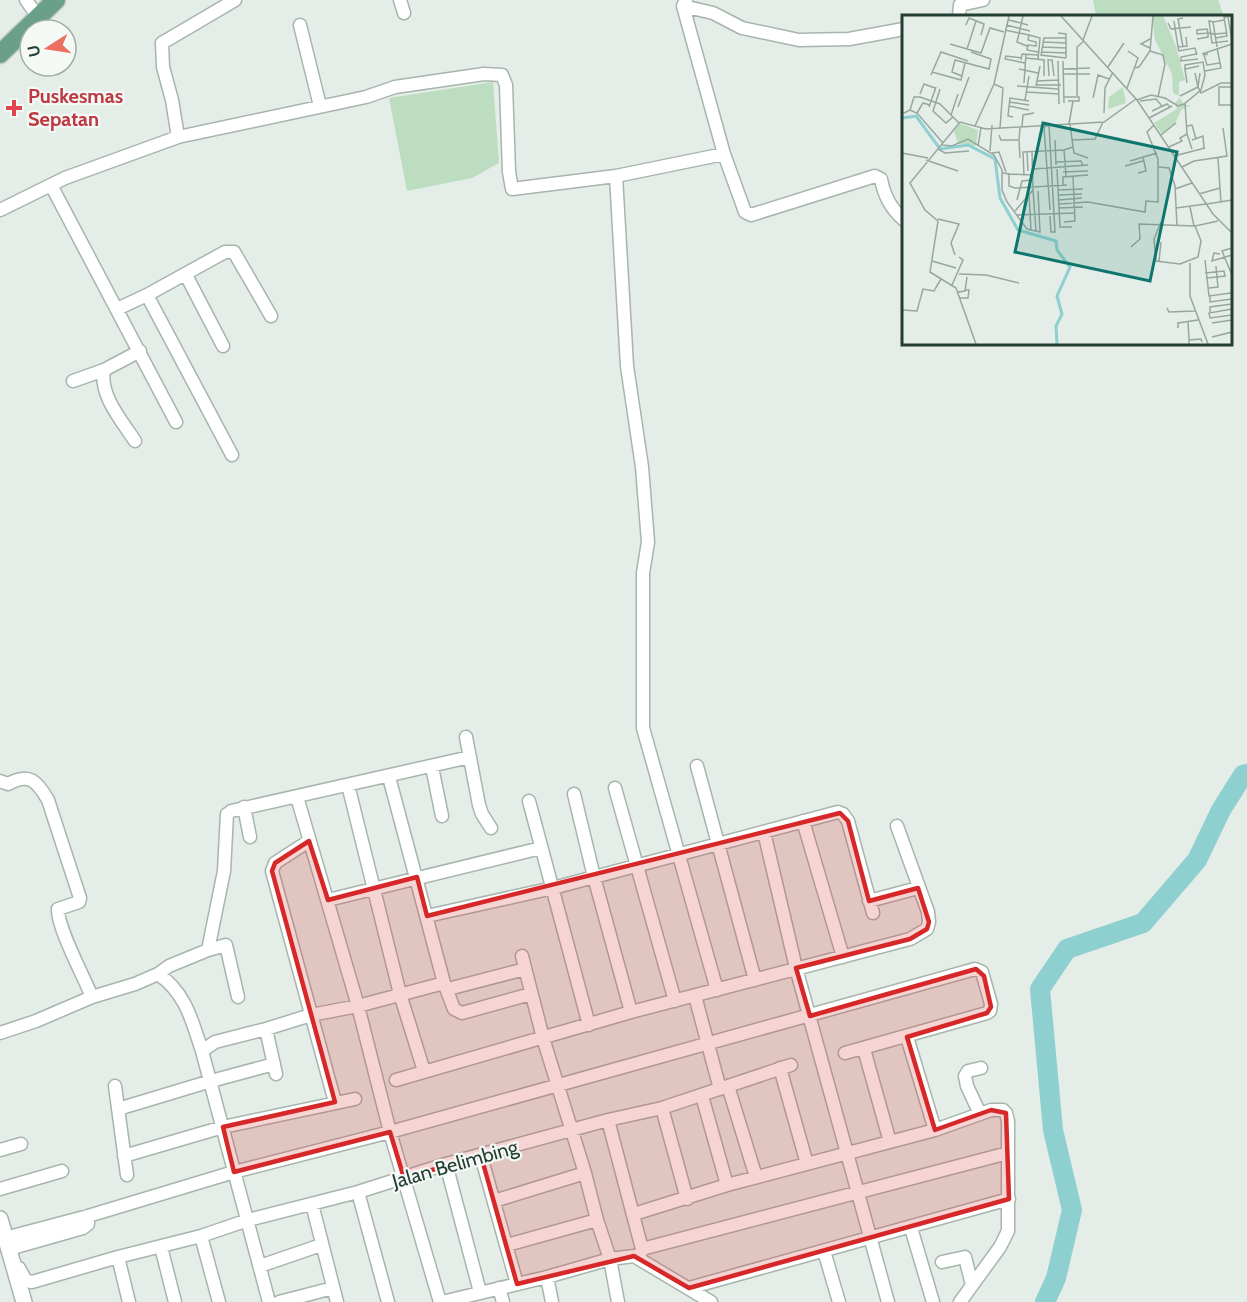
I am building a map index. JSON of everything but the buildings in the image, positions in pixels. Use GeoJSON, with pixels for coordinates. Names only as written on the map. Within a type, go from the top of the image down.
{"type":"FeatureCollection","features":[{"type":"Feature","properties":{"kind":"main road"},"geometry":{"type":"LineString","coordinates":[[0,54],[56,0]]}},
{"type":"Feature","properties":{"kind":"street"},"geometry":{"type":"LineString","coordinates":[[27,0],[38,17]]}},
{"type":"Feature","properties":{"kind":"street"},"geometry":{"type":"LineString","coordinates":[[178,136],[163,67],[162,43],[235,0]]}},
{"type":"Feature","properties":{"kind":"street"},"geometry":{"type":"LineString","coordinates":[[400,0],[404,14]]}},
{"type":"Feature","properties":{"kind":"street"},"geometry":{"type":"LineString","coordinates":[[959,15],[960,5],[983,0]]}},
{"type":"Feature","properties":{"kind":"street"},"geometry":{"type":"LineString","coordinates":[[685,3],[713,13],[742,28],[799,40],[849,39],[902,29]]}},
{"type":"Feature","properties":{"kind":"street"},"geometry":{"type":"LineString","coordinates":[[685,3],[724,154],[742,209],[749,214],[875,176],[881,179],[883,190],[893,210],[902,219]]}},
{"type":"Feature","properties":{"kind":"street"},"geometry":{"type":"LineString","coordinates":[[300,25],[320,106]]}},
{"type":"Feature","properties":{"kind":"street"},"geometry":{"type":"LineString","coordinates":[[0,210],[64,178],[178,136],[366,97],[395,87],[484,74],[502,75],[506,85],[509,172],[512,189],[616,176],[724,154]]}},
{"type":"Feature","properties":{"kind":"street"},"geometry":{"type":"LineString","coordinates":[[616,176],[627,366],[642,468],[648,542],[643,573],[644,728],[717,990]]}},
{"type":"Feature","properties":{"kind":"street"},"geometry":{"type":"LineString","coordinates":[[51,186],[176,422]]}},
{"type":"Feature","properties":{"kind":"street"},"geometry":{"type":"LineString","coordinates":[[117,309],[186,275],[225,252],[234,252],[271,316]]}},
{"type":"Feature","properties":{"kind":"street"},"geometry":{"type":"LineString","coordinates":[[186,275],[223,346]]}},
{"type":"Feature","properties":{"kind":"street"},"geometry":{"type":"LineString","coordinates":[[147,295],[232,455]]}},
{"type":"Feature","properties":{"kind":"street"},"geometry":{"type":"LineString","coordinates":[[73,381],[104,370],[140,351]]}},
{"type":"Feature","properties":{"kind":"street"},"geometry":{"type":"LineString","coordinates":[[104,370],[102,381],[106,392],[135,441]]}},
{"type":"Feature","properties":{"kind":"street"},"geometry":{"type":"LineString","coordinates":[[466,737],[479,806],[491,828]]}},
{"type":"Feature","properties":{"kind":"street"},"geometry":{"type":"LineString","coordinates":[[234,811],[470,758]]}},
{"type":"Feature","properties":{"kind":"street"},"geometry":{"type":"LineString","coordinates":[[432,766],[442,816]]}},
{"type":"Feature","properties":{"kind":"street"},"geometry":{"type":"LineString","coordinates":[[698,766],[755,980]]}},
{"type":"Feature","properties":{"kind":"street"},"geometry":{"type":"LineString","coordinates":[[389,777],[454,1008],[462,1013],[531,994]]}},
{"type":"Feature","properties":{"kind":"street"},"geometry":{"type":"LineString","coordinates":[[0,781],[8,784],[19,778],[30,780],[39,785],[48,800],[80,898],[79,902],[58,909],[58,914],[63,932],[92,997]]}},
{"type":"Feature","properties":{"kind":"street"},"geometry":{"type":"LineString","coordinates":[[348,785],[400,994],[424,1071]]}},
{"type":"Feature","properties":{"kind":"street"},"geometry":{"type":"LineString","coordinates":[[615,788],[675,1001]]}},
{"type":"Feature","properties":{"kind":"street"},"geometry":{"type":"LineString","coordinates":[[574,794],[631,1012]]}},
{"type":"Feature","properties":{"kind":"street"},"geometry":{"type":"LineString","coordinates":[[297,797],[358,1006],[390,1132],[441,1302],[460,1300],[480,1292],[641,1253],[1008,1153]]}},
{"type":"Feature","properties":{"kind":"street"},"geometry":{"type":"LineString","coordinates":[[529,801],[589,1025]]}},
{"type":"Feature","properties":{"kind":"street"},"geometry":{"type":"LineString","coordinates":[[234,811],[250,837]]}},
{"type":"Feature","properties":{"kind":"street"},"geometry":{"type":"LineString","coordinates":[[208,950],[234,811]]}},
{"type":"Feature","properties":{"kind":"street"},"geometry":{"type":"LineString","coordinates":[[427,916],[553,888],[838,812],[846,816],[871,907],[918,888]]}},
{"type":"Feature","properties":{"kind":"street"},"geometry":{"type":"LineString","coordinates":[[803,821],[843,957]]}},
{"type":"Feature","properties":{"kind":"street"},"geometry":{"type":"LineString","coordinates":[[396,1080],[631,1012],[910,939],[927,929],[928,912],[897,826]]}},
{"type":"Feature","properties":{"kind":"street"},"geometry":{"type":"LineString","coordinates":[[764,832],[796,968],[888,1302]]}},
{"type":"Feature","properties":{"kind":"street"},"geometry":{"type":"LineString","coordinates":[[309,841],[275,863],[272,871],[335,1102]]}},
{"type":"Feature","properties":{"kind":"street"},"geometry":{"type":"LineString","coordinates":[[328,900],[541,848]]}},
{"type":"Feature","properties":{"kind":"street"},"geometry":{"type":"LineString","coordinates":[[0,1033],[36,1022],[92,997],[135,984],[158,974],[169,966],[226,945],[238,997]]}},
{"type":"Feature","properties":{"kind":"street"},"geometry":{"type":"LineString","coordinates":[[522,956],[543,1038],[610,1259],[617,1302]]}},
{"type":"Feature","properties":{"kind":"street"},"geometry":{"type":"LineString","coordinates":[[202,1051],[215,1042],[311,1015],[358,1006],[400,994],[525,969]]}},
{"type":"Feature","properties":{"kind":"street"},"geometry":{"type":"LineString","coordinates":[[11,1240],[234,1172],[709,1045],[975,969],[980,970],[984,976],[990,1005],[989,1012],[845,1053]]}},
{"type":"Feature","properties":{"kind":"street"},"geometry":{"type":"LineString","coordinates":[[158,974],[175,988],[189,1009],[211,1081],[269,1302]]}},
{"type":"Feature","properties":{"kind":"street"},"geometry":{"type":"LineString","coordinates":[[695,996],[709,1045],[756,1177]]}},
{"type":"Feature","properties":{"kind":"street"},"geometry":{"type":"LineString","coordinates":[[118,1109],[211,1081],[275,1069],[266,1029]]}},
{"type":"Feature","properties":{"kind":"street"},"geometry":{"type":"LineString","coordinates":[[907,1037],[935,1130]]}},
{"type":"Feature","properties":{"kind":"street"},"geometry":{"type":"LineString","coordinates":[[864,1049],[890,1142]]}},
{"type":"Feature","properties":{"kind":"street","name":"Jalan Belimbing"},"geometry":{"type":"LineString","coordinates":[[11,1240],[22,1276],[28,1282],[201,1236],[248,1220],[358,1192],[446,1164],[608,1120],[662,1108],[786,1066],[807,1164]]}},
{"type":"Feature","properties":{"kind":"street"},"geometry":{"type":"LineString","coordinates":[[980,1114],[967,1086],[965,1076],[968,1071],[981,1068]]}},
{"type":"Feature","properties":{"kind":"street"},"geometry":{"type":"LineString","coordinates":[[115,1086],[127,1175]]}},
{"type":"Feature","properties":{"kind":"street"},"geometry":{"type":"LineString","coordinates":[[702,1096],[727,1185]]}},
{"type":"Feature","properties":{"kind":"street"},"geometry":{"type":"LineString","coordinates":[[124,1155],[223,1127],[355,1099]]}},
{"type":"Feature","properties":{"kind":"street"},"geometry":{"type":"LineString","coordinates":[[662,1108],[687,1199]]}},
{"type":"Feature","properties":{"kind":"street"},"geometry":{"type":"LineString","coordinates":[[634,1214],[727,1185],[935,1130],[1000,1109],[1006,1113],[1009,1224],[1005,1238],[960,1302]]}},
{"type":"Feature","properties":{"kind":"street"},"geometry":{"type":"LineString","coordinates":[[608,1120],[634,1214],[641,1253],[711,1302]]}},
{"type":"Feature","properties":{"kind":"street"},"geometry":{"type":"LineString","coordinates":[[0,1150],[21,1144]]}},
{"type":"Feature","properties":{"kind":"street"},"geometry":{"type":"LineString","coordinates":[[481,1156],[517,1284]]}},
{"type":"Feature","properties":{"kind":"street"},"geometry":{"type":"LineString","coordinates":[[446,1164],[480,1292]]}},
{"type":"Feature","properties":{"kind":"street"},"geometry":{"type":"LineString","coordinates":[[0,1189],[62,1172]]}},
{"type":"Feature","properties":{"kind":"street"},"geometry":{"type":"LineString","coordinates":[[494,1201],[585,1173]]}},
{"type":"Feature","properties":{"kind":"street"},"geometry":{"type":"LineString","coordinates":[[358,1192],[388,1302]]}},
{"type":"Feature","properties":{"kind":"street"},"geometry":{"type":"LineString","coordinates":[[689,1288],[1009,1199]]}},
{"type":"Feature","properties":{"kind":"street"},"geometry":{"type":"LineString","coordinates":[[312,1204],[337,1302]]}},
{"type":"Feature","properties":{"kind":"street"},"geometry":{"type":"LineString","coordinates":[[0,1219],[11,1240],[24,1302]]}},
{"type":"Feature","properties":{"kind":"street"},"geometry":{"type":"LineString","coordinates":[[507,1245],[597,1220]]}},
{"type":"Feature","properties":{"kind":"street"},"geometry":{"type":"LineString","coordinates":[[911,1228],[933,1302]]}},
{"type":"Feature","properties":{"kind":"street"},"geometry":{"type":"LineString","coordinates":[[201,1236],[219,1302]]}},
{"type":"Feature","properties":{"kind":"street"},"geometry":{"type":"LineString","coordinates":[[260,1266],[321,1245]]}},
{"type":"Feature","properties":{"kind":"street"},"geometry":{"type":"LineString","coordinates":[[161,1247],[175,1302]]}},
{"type":"Feature","properties":{"kind":"street"},"geometry":{"type":"LineString","coordinates":[[824,1251],[839,1302]]}},
{"type":"Feature","properties":{"kind":"street"},"geometry":{"type":"LineString","coordinates":[[118,1257],[129,1302]]}},
{"type":"Feature","properties":{"kind":"street"},"geometry":{"type":"LineString","coordinates":[[942,1262],[965,1257],[972,1285]]}},
{"type":"Feature","properties":{"kind":"street"},"geometry":{"type":"LineString","coordinates":[[547,1277],[552,1302]]}},
{"type":"Feature","properties":{"kind":"street"},"geometry":{"type":"LineString","coordinates":[[279,1302],[333,1288]]}},
{"type":"Feature","properties":{"kind":"street"},"geometry":{"type":"LineString","coordinates":[[499,1288],[503,1302]]}},
{"type":"Feature","properties":{"kind":"highlighted area"},"geometry":{"type":"Polygon","coordinates":[[[840,813],[848,821],[869,901],[918,888],[929,922],[927,929],[910,939],[796,968],[810,1016],[976,969],[984,976],[991,1007],[987,1013],[907,1037],[935,1130],[991,1110],[1006,1113],[1009,1199],[689,1288],[634,1256],[517,1284],[481,1156],[404,1178],[390,1132],[234,1172],[223,1127],[335,1102],[272,871],[275,863],[309,841],[328,900],[417,877],[427,916],[840,813]]]}},
{"type":"Feature","properties":{"kind":"green space"},"geometry":{"type":"Polygon","coordinates":[[[1093,0],[1218,0],[1224,15],[1096,15],[1093,0]]]}},
{"type":"Feature","properties":{"kind":"green space"},"geometry":{"type":"Polygon","coordinates":[[[493,82],[499,163],[472,178],[407,191],[389,98],[493,82]]]}},
{"type":"Feature","properties":{"kind":"waterway"},"geometry":{"type":"LineString","coordinates":[[1045,1302],[1056,1278],[1072,1210],[1053,1130],[1040,989],[1067,949],[1143,923],[1197,860],[1221,810],[1243,775],[1247,774]]}},
{"type":"Feature","properties":{"kind":"place","name":"Puskesmas Sepatan"},"geometry":{"type":"Point","coordinates":[14,108]}}]}
